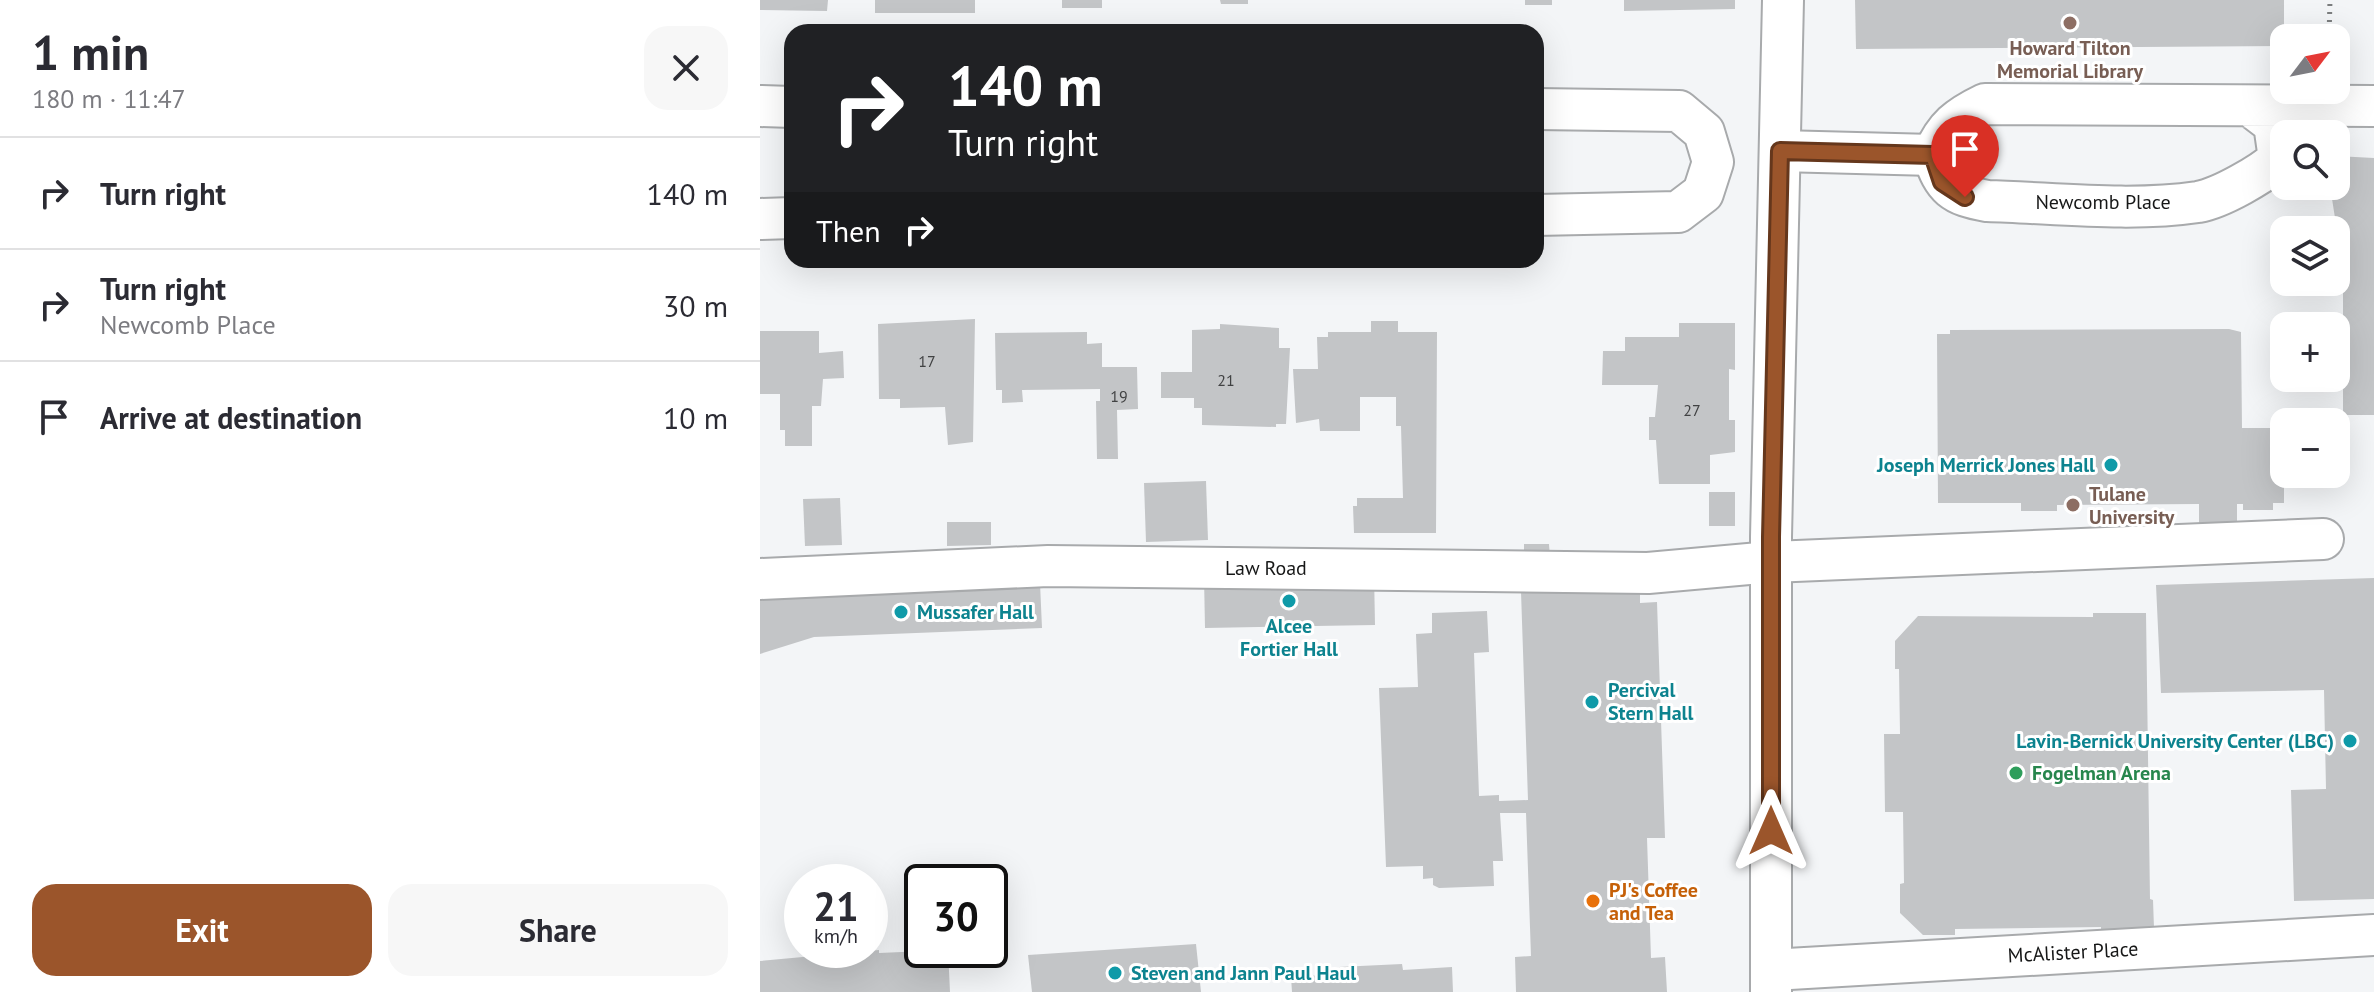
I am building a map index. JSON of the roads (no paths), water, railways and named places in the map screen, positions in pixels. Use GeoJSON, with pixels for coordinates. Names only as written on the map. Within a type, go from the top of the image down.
{"type":"FeatureCollection","features":[{"type":"Feature","properties":{"kind":"street"},"geometry":{"type":"LineString","coordinates":[[1771,981],[1771,562],[1783,0]]}},
{"type":"Feature","properties":{"kind":"street"},"geometry":{"type":"LineString","coordinates":[[1780,151],[1933,155],[1943,131],[1960,116],[1985,104],[2253,108],[2374,106]]}},
{"type":"Feature","properties":{"kind":"street"},"geometry":{"type":"LineString","coordinates":[[760,106],[784,107]]}},
{"type":"Feature","properties":{"kind":"street","name":"Newcomb Place"},"geometry":{"type":"LineString","coordinates":[[1933,155],[1942,182],[1965,197],[1987,201],[2130,204],[2200,201],[2264,172],[2279,159],[2274,124],[2253,108]]}},
{"type":"Feature","properties":{"kind":"street"},"geometry":{"type":"LineString","coordinates":[[1544,109],[1679,111],[1704,132],[1713,162],[1703,193],[1678,212],[1544,215]]}},
{"type":"Feature","properties":{"kind":"street"},"geometry":{"type":"LineString","coordinates":[[760,219],[784,218]]}},
{"type":"Feature","properties":{"kind":"street","name":"Law Road"},"geometry":{"type":"LineString","coordinates":[[760,579],[1048,566],[1617,573],[1771,562],[2323,539]]}},
{"type":"Feature","properties":{"kind":"street","name":"McAlister Place"},"geometry":{"type":"LineString","coordinates":[[1771,981],[2374,935]]}},
{"type":"Feature","properties":{"kind":"place","name":"Howard Tilton Memorial Library"},"geometry":{"type":"Point","coordinates":[2070,23]}},
{"type":"Feature","properties":{"kind":"place","name":"Joseph Merrick Jones Hall"},"geometry":{"type":"Point","coordinates":[2111,465]}},
{"type":"Feature","properties":{"kind":"place","name":"Tulane University"},"geometry":{"type":"Point","coordinates":[2073,505]}},
{"type":"Feature","properties":{"kind":"place","name":"Alcee Fortier Hall"},"geometry":{"type":"Point","coordinates":[1289,601]}},
{"type":"Feature","properties":{"kind":"place","name":"Mussafer Hall"},"geometry":{"type":"Point","coordinates":[901,612]}},
{"type":"Feature","properties":{"kind":"place","name":"Percival Stern Hall"},"geometry":{"type":"Point","coordinates":[1592,702]}},
{"type":"Feature","properties":{"kind":"place","name":"Lavin-Bernick University Center (LBC)"},"geometry":{"type":"Point","coordinates":[2350,741]}},
{"type":"Feature","properties":{"kind":"place","name":"Fogelman Arena"},"geometry":{"type":"Point","coordinates":[2016,773]}},
{"type":"Feature","properties":{"kind":"place","name":"PJ's Coffee and Tea"},"geometry":{"type":"Point","coordinates":[1593,901]}},
{"type":"Feature","properties":{"kind":"place","name":"Steven and Jann Paul Haul"},"geometry":{"type":"Point","coordinates":[1115,973]}}]}
